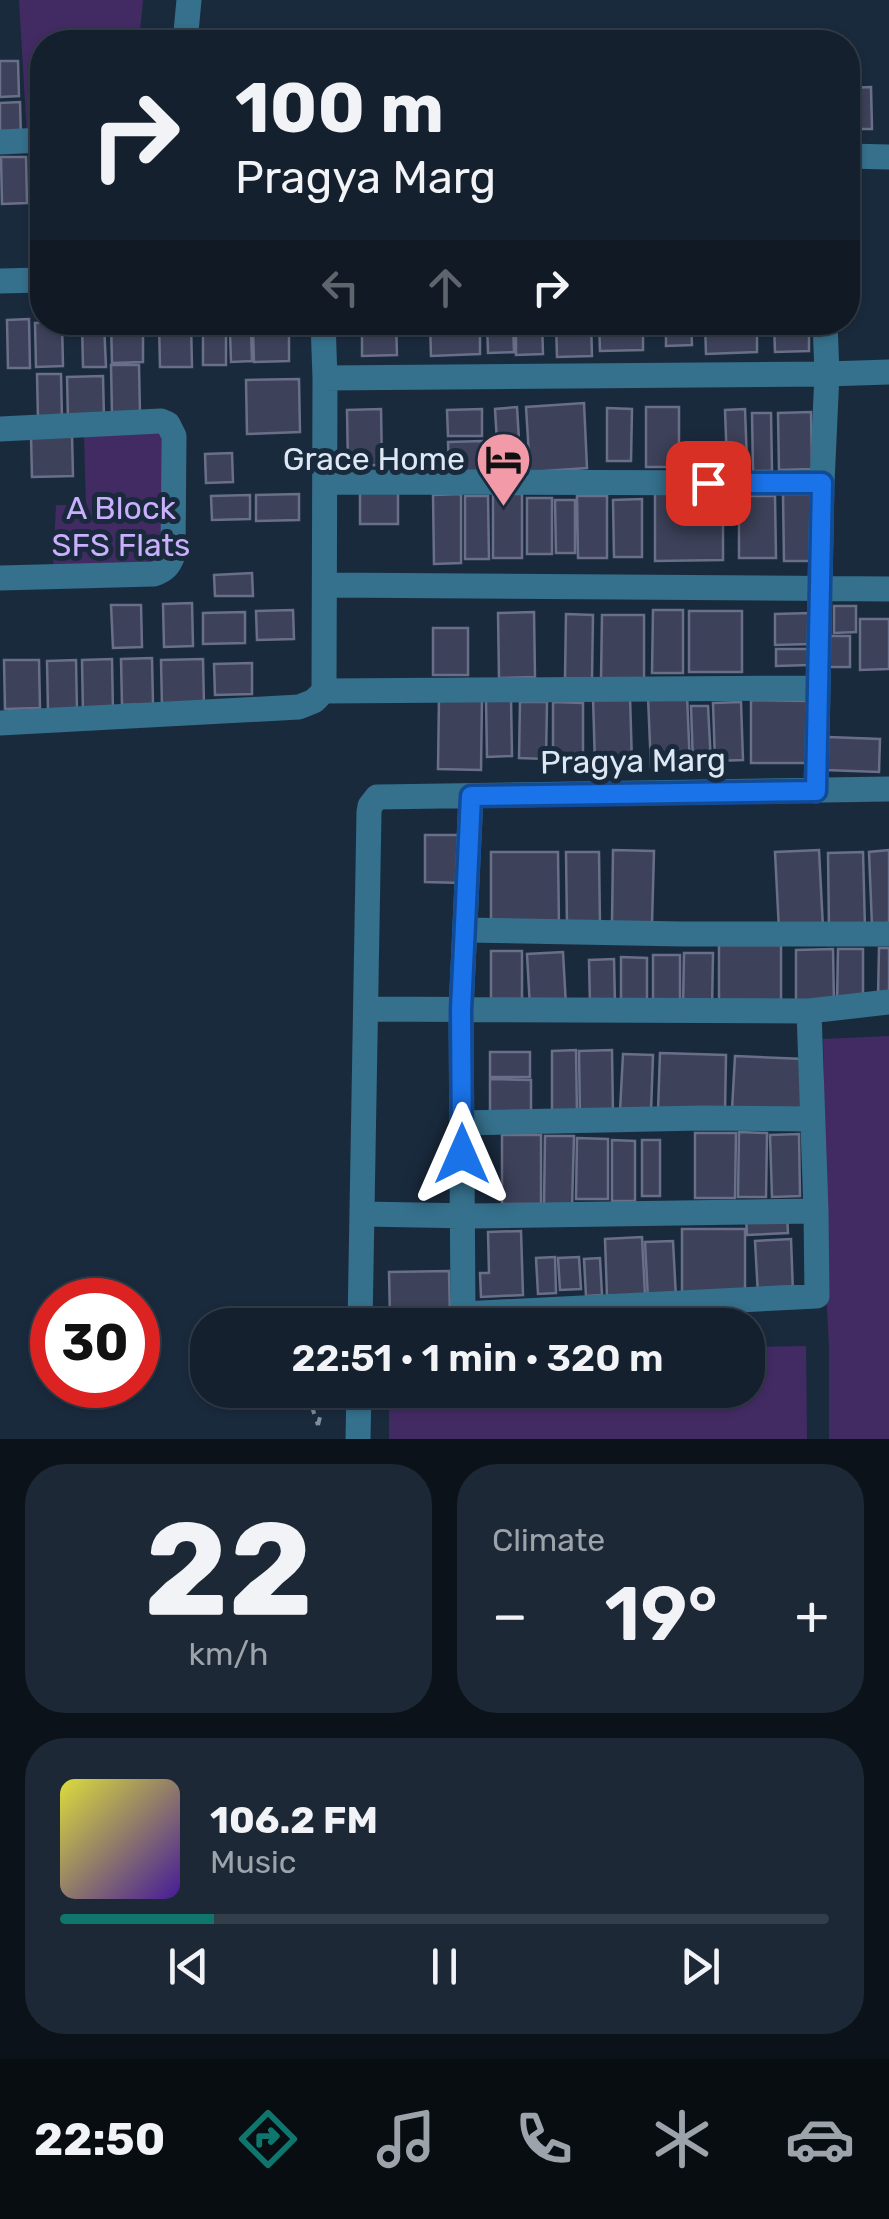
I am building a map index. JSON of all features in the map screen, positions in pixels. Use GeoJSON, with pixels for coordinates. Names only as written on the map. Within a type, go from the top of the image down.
{"type":"FeatureCollection","features":[{"type":"Feature","properties":{"kind":"street"},"geometry":{"type":"LineString","coordinates":[[186,30],[189,0]]}},
{"type":"Feature","properties":{"kind":"street"},"geometry":{"type":"LineString","coordinates":[[0,142],[30,141]]}},
{"type":"Feature","properties":{"kind":"street"},"geometry":{"type":"LineString","coordinates":[[860,156],[889,157]]}},
{"type":"Feature","properties":{"kind":"street"},"geometry":{"type":"LineString","coordinates":[[0,282],[30,281]]}},
{"type":"Feature","properties":{"kind":"street"},"geometry":{"type":"LineString","coordinates":[[0,723],[299,708],[314,702],[324,691],[323,335]]}},
{"type":"Feature","properties":{"kind":"street"},"geometry":{"type":"LineString","coordinates":[[816,791],[825,335]]}},
{"type":"Feature","properties":{"kind":"street"},"geometry":{"type":"LineString","coordinates":[[326,378],[889,372]]}},
{"type":"Feature","properties":{"kind":"street"},"geometry":{"type":"LineString","coordinates":[[0,430],[161,421],[168,424],[174,436],[173,555],[163,571],[0,578]]}},
{"type":"Feature","properties":{"kind":"street"},"geometry":{"type":"LineString","coordinates":[[326,482],[822,483]]}},
{"type":"Feature","properties":{"kind":"street"},"geometry":{"type":"LineString","coordinates":[[325,585],[889,589]]}},
{"type":"Feature","properties":{"kind":"street"},"geometry":{"type":"LineString","coordinates":[[324,691],[817,688]]}},
{"type":"Feature","properties":{"kind":"street","name":"Pragya Marg"},"geometry":{"type":"LineString","coordinates":[[366,1009],[369,812],[377,797],[889,789]]}},
{"type":"Feature","properties":{"kind":"street"},"geometry":{"type":"LineString","coordinates":[[471,796],[461,1010],[462,1314],[818,1296],[809,1010]]}},
{"type":"Feature","properties":{"kind":"street"},"geometry":{"type":"LineString","coordinates":[[465,930],[889,934]]}},
{"type":"Feature","properties":{"kind":"street"},"geometry":{"type":"LineString","coordinates":[[360,1308],[366,1009],[809,1010],[889,1002]]}},
{"type":"Feature","properties":{"kind":"street"},"geometry":{"type":"LineString","coordinates":[[462,1123],[811,1119]]}},
{"type":"Feature","properties":{"kind":"street"},"geometry":{"type":"LineString","coordinates":[[363,1214],[816,1210]]}},
{"type":"Feature","properties":{"kind":"street"},"geometry":{"type":"LineString","coordinates":[[358,1439],[359,1408]]}},
{"type":"Feature","properties":{"kind":"path"},"geometry":{"type":"LineString","coordinates":[[313,1408],[318,1425],[322,1408]]}},
{"type":"Feature","properties":{"kind":"green space"},"geometry":{"type":"Polygon","coordinates":[[[19,0],[143,0],[140,30],[30,30],[30,136],[19,0]]]}},
{"type":"Feature","properties":{"kind":"green space","name":"A Block SFS Flats"},"geometry":{"type":"Polygon","coordinates":[[[161,434],[161,568],[53,570],[56,505],[86,505],[84,435],[161,434]]]}},
{"type":"Feature","properties":{"kind":"green space"},"geometry":{"type":"Polygon","coordinates":[[[889,1036],[889,1439],[829,1439],[829,1345],[819,1169],[823,1039],[889,1036]]]}},
{"type":"Feature","properties":{"kind":"green space"},"geometry":{"type":"Polygon","coordinates":[[[806,1346],[807,1439],[389,1439],[389,1408],[765,1408],[765,1347],[806,1346]]]}},
{"type":"Feature","properties":{"kind":"building"},"geometry":{"type":"Polygon","coordinates":[[[0,61],[18,61],[19,96],[0,97],[0,61]]]}},
{"type":"Feature","properties":{"kind":"building"},"geometry":{"type":"Polygon","coordinates":[[[860,87],[871,87],[872,129],[860,129],[860,87]]]}},
{"type":"Feature","properties":{"kind":"building"},"geometry":{"type":"Polygon","coordinates":[[[20,102],[21,139],[0,139],[0,103],[20,102]]]}},
{"type":"Feature","properties":{"kind":"building"},"geometry":{"type":"Polygon","coordinates":[[[1,157],[26,157],[27,203],[2,204],[1,157]]]}},
{"type":"Feature","properties":{"kind":"building"},"geometry":{"type":"Polygon","coordinates":[[[29,319],[30,368],[8,368],[7,320],[29,319]]]}},
{"type":"Feature","properties":{"kind":"building"},"geometry":{"type":"Polygon","coordinates":[[[35,335],[62,335],[63,366],[36,367],[35,335]]]}},
{"type":"Feature","properties":{"kind":"building"},"geometry":{"type":"Polygon","coordinates":[[[82,335],[105,335],[106,367],[83,367],[82,335]]]}},
{"type":"Feature","properties":{"kind":"building"},"geometry":{"type":"Polygon","coordinates":[[[111,335],[143,335],[143,362],[112,363],[111,335]]]}},
{"type":"Feature","properties":{"kind":"building"},"geometry":{"type":"Polygon","coordinates":[[[159,335],[191,335],[192,367],[160,367],[159,335]]]}},
{"type":"Feature","properties":{"kind":"building"},"geometry":{"type":"Polygon","coordinates":[[[203,335],[226,335],[226,365],[203,365],[203,335]]]}},
{"type":"Feature","properties":{"kind":"building"},"geometry":{"type":"Polygon","coordinates":[[[230,335],[251,335],[252,361],[231,362],[230,335]]]}},
{"type":"Feature","properties":{"kind":"building"},"geometry":{"type":"Polygon","coordinates":[[[253,335],[289,335],[289,361],[254,362],[253,335]]]}},
{"type":"Feature","properties":{"kind":"building"},"geometry":{"type":"Polygon","coordinates":[[[362,335],[396,335],[397,355],[362,356],[362,335]]]}},
{"type":"Feature","properties":{"kind":"building"},"geometry":{"type":"Polygon","coordinates":[[[430,335],[480,335],[480,354],[431,356],[430,335]]]}},
{"type":"Feature","properties":{"kind":"building"},"geometry":{"type":"Polygon","coordinates":[[[487,335],[513,335],[514,352],[488,353],[487,335]]]}},
{"type":"Feature","properties":{"kind":"building"},"geometry":{"type":"Polygon","coordinates":[[[516,335],[542,335],[543,354],[516,355],[516,335]]]}},
{"type":"Feature","properties":{"kind":"building"},"geometry":{"type":"Polygon","coordinates":[[[556,335],[591,335],[592,356],[557,357],[556,335]]]}},
{"type":"Feature","properties":{"kind":"building"},"geometry":{"type":"Polygon","coordinates":[[[599,335],[643,335],[643,350],[600,351],[599,335]]]}},
{"type":"Feature","properties":{"kind":"building"},"geometry":{"type":"Polygon","coordinates":[[[666,335],[692,335],[692,345],[666,346],[666,335]]]}},
{"type":"Feature","properties":{"kind":"building"},"geometry":{"type":"Polygon","coordinates":[[[705,335],[757,335],[757,352],[706,354],[705,335]]]}},
{"type":"Feature","properties":{"kind":"building"},"geometry":{"type":"Polygon","coordinates":[[[774,335],[809,335],[809,351],[775,352],[774,335]]]}},
{"type":"Feature","properties":{"kind":"building"},"geometry":{"type":"Polygon","coordinates":[[[111,365],[139,365],[140,414],[112,414],[111,365]]]}},
{"type":"Feature","properties":{"kind":"building"},"geometry":{"type":"Polygon","coordinates":[[[37,374],[61,374],[62,419],[38,419],[37,374]]]}},
{"type":"Feature","properties":{"kind":"building"},"geometry":{"type":"Polygon","coordinates":[[[103,376],[104,419],[68,420],[67,377],[103,376]]]}},
{"type":"Feature","properties":{"kind":"building"},"geometry":{"type":"Polygon","coordinates":[[[299,379],[300,432],[247,434],[246,380],[299,379]]]}},
{"type":"Feature","properties":{"kind":"building"},"geometry":{"type":"Polygon","coordinates":[[[584,403],[587,468],[530,472],[526,407],[584,403]]]}},
{"type":"Feature","properties":{"kind":"building"},"geometry":{"type":"Polygon","coordinates":[[[517,407],[519,440],[497,442],[495,409],[517,407]]]}},
{"type":"Feature","properties":{"kind":"building"},"geometry":{"type":"Polygon","coordinates":[[[646,407],[679,407],[679,467],[646,467],[646,407]]]}},
{"type":"Feature","properties":{"kind":"building"},"geometry":{"type":"Polygon","coordinates":[[[607,408],[632,409],[631,461],[607,461],[607,408]]]}},
{"type":"Feature","properties":{"kind":"building"},"geometry":{"type":"Polygon","coordinates":[[[381,409],[382,465],[348,466],[347,410],[381,409]]]}},
{"type":"Feature","properties":{"kind":"building"},"geometry":{"type":"Polygon","coordinates":[[[482,409],[482,436],[448,436],[447,410],[482,409]]]}},
{"type":"Feature","properties":{"kind":"building"},"geometry":{"type":"Polygon","coordinates":[[[745,409],[747,463],[727,464],[725,410],[745,409]]]}},
{"type":"Feature","properties":{"kind":"building"},"geometry":{"type":"Polygon","coordinates":[[[811,412],[812,469],[779,470],[778,413],[811,412]]]}},
{"type":"Feature","properties":{"kind":"building"},"geometry":{"type":"Polygon","coordinates":[[[752,413],[771,413],[772,471],[753,471],[752,413]]]}},
{"type":"Feature","properties":{"kind":"building"},"geometry":{"type":"Polygon","coordinates":[[[72,435],[73,476],[32,477],[31,436],[72,435]]]}},
{"type":"Feature","properties":{"kind":"building"},"geometry":{"type":"Polygon","coordinates":[[[483,441],[484,471],[449,471],[448,442],[483,441]]]}},
{"type":"Feature","properties":{"kind":"building"},"geometry":{"type":"Polygon","coordinates":[[[523,447],[525,474],[500,476],[498,449],[523,447]]]}},
{"type":"Feature","properties":{"kind":"building"},"geometry":{"type":"Polygon","coordinates":[[[232,453],[233,482],[206,483],[205,454],[232,453]]]}},
{"type":"Feature","properties":{"kind":"building"},"geometry":{"type":"Polygon","coordinates":[[[655,491],[723,491],[723,560],[655,561],[655,491]]]}},
{"type":"Feature","properties":{"kind":"building"},"geometry":{"type":"Polygon","coordinates":[[[360,492],[398,492],[398,524],[360,524],[360,492]]]}},
{"type":"Feature","properties":{"kind":"building"},"geometry":{"type":"Polygon","coordinates":[[[299,494],[299,520],[256,521],[256,495],[299,494]]]}},
{"type":"Feature","properties":{"kind":"building"},"geometry":{"type":"Polygon","coordinates":[[[461,494],[461,563],[434,564],[433,495],[461,494]]]}},
{"type":"Feature","properties":{"kind":"building"},"geometry":{"type":"Polygon","coordinates":[[[493,494],[522,494],[522,558],[493,558],[493,494]]]}},
{"type":"Feature","properties":{"kind":"building"},"geometry":{"type":"Polygon","coordinates":[[[783,494],[815,494],[815,561],[784,561],[783,494]]]}},
{"type":"Feature","properties":{"kind":"building"},"geometry":{"type":"Polygon","coordinates":[[[250,495],[250,519],[212,520],[211,496],[250,495]]]}},
{"type":"Feature","properties":{"kind":"building"},"geometry":{"type":"Polygon","coordinates":[[[465,496],[488,496],[489,559],[465,559],[465,496]]]}},
{"type":"Feature","properties":{"kind":"building"},"geometry":{"type":"Polygon","coordinates":[[[577,496],[607,496],[607,558],[578,558],[577,496]]]}},
{"type":"Feature","properties":{"kind":"building"},"geometry":{"type":"Polygon","coordinates":[[[739,496],[775,496],[776,558],[739,558],[739,496]]]}},
{"type":"Feature","properties":{"kind":"building"},"geometry":{"type":"Polygon","coordinates":[[[527,498],[552,498],[552,554],[527,554],[527,498]]]}},
{"type":"Feature","properties":{"kind":"building"},"geometry":{"type":"Polygon","coordinates":[[[642,499],[642,557],[614,557],[613,500],[642,499]]]}},
{"type":"Feature","properties":{"kind":"building"},"geometry":{"type":"Polygon","coordinates":[[[555,500],[575,500],[575,553],[556,553],[555,500]]]}},
{"type":"Feature","properties":{"kind":"building"},"geometry":{"type":"Polygon","coordinates":[[[252,573],[253,596],[215,596],[214,575],[252,573]]]}},
{"type":"Feature","properties":{"kind":"building"},"geometry":{"type":"Polygon","coordinates":[[[192,603],[193,646],[164,647],[163,604],[192,603]]]}},
{"type":"Feature","properties":{"kind":"building"},"geometry":{"type":"Polygon","coordinates":[[[111,605],[141,605],[142,647],[113,648],[111,605]]]}},
{"type":"Feature","properties":{"kind":"building"},"geometry":{"type":"Polygon","coordinates":[[[834,606],[856,606],[856,632],[834,633],[834,606]]]}},
{"type":"Feature","properties":{"kind":"building"},"geometry":{"type":"Polygon","coordinates":[[[293,610],[294,639],[257,640],[256,611],[293,610]]]}},
{"type":"Feature","properties":{"kind":"building"},"geometry":{"type":"Polygon","coordinates":[[[653,610],[683,610],[683,673],[652,673],[653,610]]]}},
{"type":"Feature","properties":{"kind":"building"},"geometry":{"type":"Polygon","coordinates":[[[689,611],[742,611],[742,672],[689,672],[689,611]]]}},
{"type":"Feature","properties":{"kind":"building"},"geometry":{"type":"Polygon","coordinates":[[[245,612],[245,643],[203,644],[203,613],[245,612]]]}},
{"type":"Feature","properties":{"kind":"building"},"geometry":{"type":"Polygon","coordinates":[[[534,612],[535,677],[499,678],[498,613],[534,612]]]}},
{"type":"Feature","properties":{"kind":"building"},"geometry":{"type":"Polygon","coordinates":[[[810,613],[810,644],[775,645],[775,614],[810,613]]]}},
{"type":"Feature","properties":{"kind":"building"},"geometry":{"type":"Polygon","coordinates":[[[566,614],[593,615],[592,679],[565,678],[566,614]]]}},
{"type":"Feature","properties":{"kind":"building"},"geometry":{"type":"Polygon","coordinates":[[[602,615],[644,615],[644,680],[601,680],[602,615]]]}},
{"type":"Feature","properties":{"kind":"building"},"geometry":{"type":"Polygon","coordinates":[[[860,619],[889,619],[889,669],[860,670],[860,619]]]}},
{"type":"Feature","properties":{"kind":"building"},"geometry":{"type":"Polygon","coordinates":[[[433,628],[468,628],[468,675],[433,675],[433,628]]]}},
{"type":"Feature","properties":{"kind":"building"},"geometry":{"type":"Polygon","coordinates":[[[828,636],[850,636],[850,667],[828,667],[828,636]]]}},
{"type":"Feature","properties":{"kind":"building"},"geometry":{"type":"Polygon","coordinates":[[[776,649],[809,649],[809,665],[776,666],[776,649]]]}},
{"type":"Feature","properties":{"kind":"building"},"geometry":{"type":"Polygon","coordinates":[[[152,658],[153,704],[122,705],[121,659],[152,658]]]}},
{"type":"Feature","properties":{"kind":"building"},"geometry":{"type":"Polygon","coordinates":[[[112,659],[113,713],[83,714],[82,660],[112,659]]]}},
{"type":"Feature","properties":{"kind":"building"},"geometry":{"type":"Polygon","coordinates":[[[203,659],[204,706],[162,707],[161,660],[203,659]]]}},
{"type":"Feature","properties":{"kind":"building"},"geometry":{"type":"Polygon","coordinates":[[[4,660],[39,660],[40,708],[5,709],[4,660]]]}},
{"type":"Feature","properties":{"kind":"building"},"geometry":{"type":"Polygon","coordinates":[[[76,660],[77,712],[48,712],[47,661],[76,660]]]}},
{"type":"Feature","properties":{"kind":"building"},"geometry":{"type":"Polygon","coordinates":[[[252,663],[252,694],[215,695],[214,664],[252,663]]]}},
{"type":"Feature","properties":{"kind":"building"},"geometry":{"type":"Polygon","coordinates":[[[687,695],[690,766],[651,768],[648,697],[687,695]]]}},
{"type":"Feature","properties":{"kind":"building"},"geometry":{"type":"Polygon","coordinates":[[[630,696],[632,764],[595,765],[593,697],[630,696]]]}},
{"type":"Feature","properties":{"kind":"building"},"geometry":{"type":"Polygon","coordinates":[[[439,698],[482,698],[481,770],[438,769],[439,698]]]}},
{"type":"Feature","properties":{"kind":"building"},"geometry":{"type":"Polygon","coordinates":[[[511,698],[512,756],[487,757],[486,699],[511,698]]]}},
{"type":"Feature","properties":{"kind":"building"},"geometry":{"type":"Polygon","coordinates":[[[751,700],[809,701],[809,763],[751,763],[751,700]]]}},
{"type":"Feature","properties":{"kind":"building"},"geometry":{"type":"Polygon","coordinates":[[[520,702],[547,702],[546,759],[519,758],[520,702]]]}},
{"type":"Feature","properties":{"kind":"building"},"geometry":{"type":"Polygon","coordinates":[[[553,702],[583,703],[583,762],[553,762],[553,702]]]}},
{"type":"Feature","properties":{"kind":"building"},"geometry":{"type":"Polygon","coordinates":[[[741,702],[743,760],[715,761],[713,703],[741,702]]]}},
{"type":"Feature","properties":{"kind":"building"},"geometry":{"type":"Polygon","coordinates":[[[691,706],[708,706],[711,763],[693,764],[691,706]]]}},
{"type":"Feature","properties":{"kind":"building"},"geometry":{"type":"Polygon","coordinates":[[[828,737],[880,739],[879,772],[826,770],[828,737]]]}},
{"type":"Feature","properties":{"kind":"building"},"geometry":{"type":"Polygon","coordinates":[[[425,835],[463,835],[463,883],[425,882],[425,835]]]}},
{"type":"Feature","properties":{"kind":"building"},"geometry":{"type":"Polygon","coordinates":[[[613,850],[654,851],[652,924],[612,924],[613,850]]]}},
{"type":"Feature","properties":{"kind":"building"},"geometry":{"type":"Polygon","coordinates":[[[819,850],[823,928],[779,930],[775,852],[819,850]]]}},
{"type":"Feature","properties":{"kind":"building"},"geometry":{"type":"Polygon","coordinates":[[[889,850],[889,927],[872,926],[869,852],[889,850]]]}},
{"type":"Feature","properties":{"kind":"building"},"geometry":{"type":"Polygon","coordinates":[[[491,852],[558,852],[559,927],[491,927],[491,852]]]}},
{"type":"Feature","properties":{"kind":"building"},"geometry":{"type":"Polygon","coordinates":[[[566,852],[599,852],[600,926],[567,926],[566,852]]]}},
{"type":"Feature","properties":{"kind":"building"},"geometry":{"type":"Polygon","coordinates":[[[863,852],[865,929],[829,930],[828,853],[863,852]]]}},
{"type":"Feature","properties":{"kind":"building"},"geometry":{"type":"Polygon","coordinates":[[[719,945],[781,945],[781,1002],[719,1002],[719,945]]]}},
{"type":"Feature","properties":{"kind":"building"},"geometry":{"type":"Polygon","coordinates":[[[879,948],[889,948],[889,998],[878,998],[879,948]]]}},
{"type":"Feature","properties":{"kind":"building"},"geometry":{"type":"Polygon","coordinates":[[[833,949],[834,1004],[796,1005],[796,950],[833,949]]]}},
{"type":"Feature","properties":{"kind":"building"},"geometry":{"type":"Polygon","coordinates":[[[838,949],[863,949],[863,1004],[837,1004],[838,949]]]}},
{"type":"Feature","properties":{"kind":"building"},"geometry":{"type":"Polygon","coordinates":[[[491,951],[522,951],[522,1008],[491,1008],[491,951]]]}},
{"type":"Feature","properties":{"kind":"building"},"geometry":{"type":"Polygon","coordinates":[[[563,952],[566,1006],[530,1008],[527,954],[563,952]]]}},
{"type":"Feature","properties":{"kind":"building"},"geometry":{"type":"Polygon","coordinates":[[[684,953],[713,953],[712,1009],[683,1008],[684,953]]]}},
{"type":"Feature","properties":{"kind":"building"},"geometry":{"type":"Polygon","coordinates":[[[653,955],[680,955],[680,1008],[653,1008],[653,955]]]}},
{"type":"Feature","properties":{"kind":"building"},"geometry":{"type":"Polygon","coordinates":[[[621,957],[647,958],[647,1004],[621,1003],[621,957]]]}},
{"type":"Feature","properties":{"kind":"building"},"geometry":{"type":"Polygon","coordinates":[[[614,959],[615,1005],[590,1005],[589,960],[614,959]]]}},
{"type":"Feature","properties":{"kind":"building"},"geometry":{"type":"Polygon","coordinates":[[[576,1050],[577,1115],[552,1116],[552,1051],[576,1050]]]}},
{"type":"Feature","properties":{"kind":"building"},"geometry":{"type":"Polygon","coordinates":[[[612,1050],[613,1116],[580,1116],[579,1051],[612,1050]]]}},
{"type":"Feature","properties":{"kind":"building"},"geometry":{"type":"Polygon","coordinates":[[[490,1052],[530,1052],[530,1077],[490,1077],[490,1052]]]}},
{"type":"Feature","properties":{"kind":"building"},"geometry":{"type":"Polygon","coordinates":[[[660,1053],[726,1055],[725,1112],[658,1110],[660,1053]]]}},
{"type":"Feature","properties":{"kind":"building"},"geometry":{"type":"Polygon","coordinates":[[[623,1054],[653,1055],[651,1112],[620,1111],[623,1054]]]}},
{"type":"Feature","properties":{"kind":"building"},"geometry":{"type":"Polygon","coordinates":[[[735,1056],[804,1059],[802,1113],[732,1109],[735,1056]]]}},
{"type":"Feature","properties":{"kind":"building"},"geometry":{"type":"Polygon","coordinates":[[[490,1079],[531,1080],[531,1116],[490,1115],[490,1079]]]}},
{"type":"Feature","properties":{"kind":"building"},"geometry":{"type":"Polygon","coordinates":[[[739,1132],[767,1133],[766,1197],[738,1197],[739,1132]]]}},
{"type":"Feature","properties":{"kind":"building"},"geometry":{"type":"Polygon","coordinates":[[[695,1133],[736,1133],[735,1198],[695,1198],[695,1133]]]}},
{"type":"Feature","properties":{"kind":"building"},"geometry":{"type":"Polygon","coordinates":[[[799,1134],[800,1196],[772,1197],[770,1135],[799,1134]]]}},
{"type":"Feature","properties":{"kind":"building"},"geometry":{"type":"Polygon","coordinates":[[[502,1135],[541,1135],[541,1204],[502,1204],[502,1135]]]}},
{"type":"Feature","properties":{"kind":"building"},"geometry":{"type":"Polygon","coordinates":[[[545,1136],[574,1136],[572,1207],[544,1206],[545,1136]]]}},
{"type":"Feature","properties":{"kind":"building"},"geometry":{"type":"Polygon","coordinates":[[[577,1138],[608,1139],[608,1199],[576,1199],[577,1138]]]}},
{"type":"Feature","properties":{"kind":"building"},"geometry":{"type":"Polygon","coordinates":[[[612,1140],[635,1141],[635,1201],[612,1201],[612,1140]]]}},
{"type":"Feature","properties":{"kind":"building"},"geometry":{"type":"Polygon","coordinates":[[[642,1140],[660,1140],[660,1196],[642,1196],[642,1140]]]}},
{"type":"Feature","properties":{"kind":"building"},"geometry":{"type":"Polygon","coordinates":[[[787,1215],[788,1233],[747,1235],[746,1217],[787,1215]]]}},
{"type":"Feature","properties":{"kind":"building"},"geometry":{"type":"Polygon","coordinates":[[[682,1229],[745,1229],[745,1297],[682,1297],[682,1229]]]}},
{"type":"Feature","properties":{"kind":"building"},"geometry":{"type":"Polygon","coordinates":[[[521,1231],[523,1295],[481,1297],[480,1273],[489,1273],[488,1232],[521,1231]]]}},
{"type":"Feature","properties":{"kind":"building"},"geometry":{"type":"Polygon","coordinates":[[[642,1237],[645,1295],[607,1297],[605,1239],[642,1237]]]}},
{"type":"Feature","properties":{"kind":"building"},"geometry":{"type":"Polygon","coordinates":[[[791,1239],[793,1293],[758,1295],[755,1241],[791,1239]]]}},
{"type":"Feature","properties":{"kind":"building"},"geometry":{"type":"Polygon","coordinates":[[[673,1241],[676,1298],[648,1299],[645,1242],[673,1241]]]}},
{"type":"Feature","properties":{"kind":"building"},"geometry":{"type":"Polygon","coordinates":[[[555,1257],[556,1293],[538,1294],[536,1258],[555,1257]]]}},
{"type":"Feature","properties":{"kind":"building"},"geometry":{"type":"Polygon","coordinates":[[[579,1257],[581,1289],[560,1290],[558,1258],[579,1257]]]}},
{"type":"Feature","properties":{"kind":"building"},"geometry":{"type":"Polygon","coordinates":[[[600,1258],[602,1295],[586,1296],[584,1259],[600,1258]]]}},
{"type":"Feature","properties":{"kind":"building"},"geometry":{"type":"Polygon","coordinates":[[[449,1271],[450,1308],[390,1308],[389,1272],[449,1271]]]}},
{"type":"Feature","properties":{"kind":"place","name":"Grace Home"},"geometry":{"type":"Point","coordinates":[504,508]}},
{"type":"Feature","properties":{"kind":"route"},"geometry":{"type":"LineString","coordinates":[[462,1154],[461,1010],[471,796],[816,791],[822,483],[708,483]]}}]}
